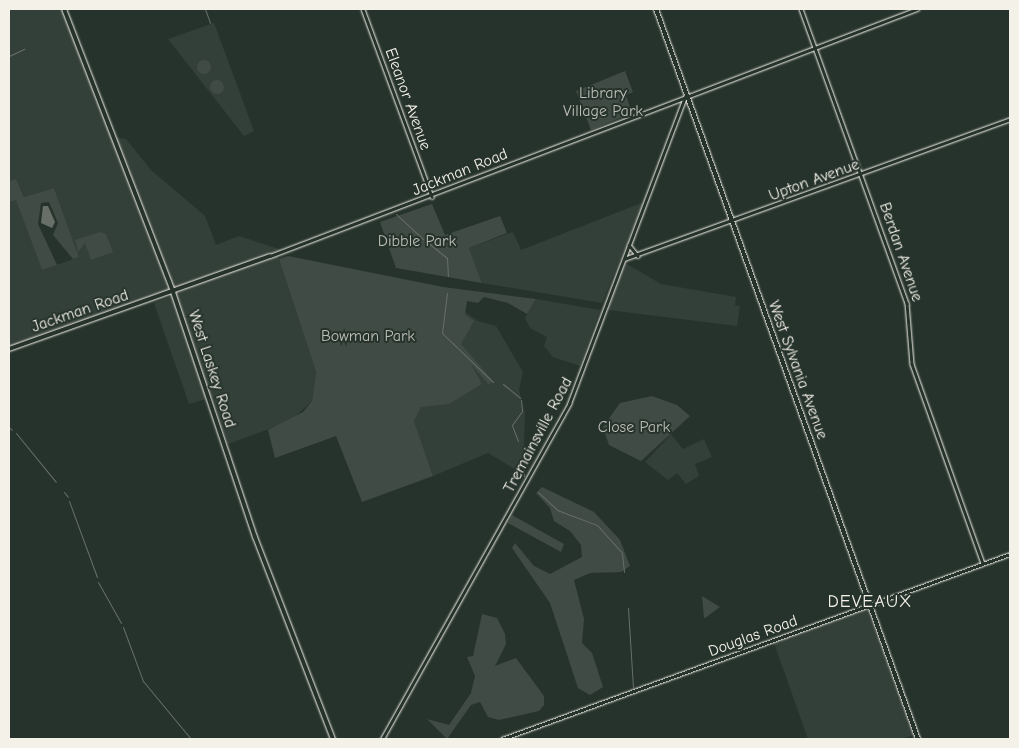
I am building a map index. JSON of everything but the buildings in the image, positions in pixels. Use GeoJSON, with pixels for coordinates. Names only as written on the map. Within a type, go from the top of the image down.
{"type":"FeatureCollection","features":[{"type":"Feature","properties":{"kind":"main road","name":"West Laskey Road"},"geometry":{"type":"LineString","coordinates":[[64,9],[173,292],[254,534],[333,739]]}},
{"type":"Feature","properties":{"kind":"main road","name":"West Sylvania Avenue"},"geometry":{"type":"LineString","coordinates":[[656,9],[918,739]]}},
{"type":"Feature","properties":{"kind":"main road","name":"Jackman Road"},"geometry":{"type":"LineString","coordinates":[[9,349],[270,256]]}},
{"type":"Feature","properties":{"kind":"street","name":"Eleanor Avenue"},"geometry":{"type":"LineString","coordinates":[[362,9],[432,196]]}},
{"type":"Feature","properties":{"kind":"street","name":"Berdan Avenue"},"geometry":{"type":"LineString","coordinates":[[801,9],[908,303],[912,364],[983,563]]}},
{"type":"Feature","properties":{"kind":"street","name":"Jackman Road"},"geometry":{"type":"LineString","coordinates":[[270,256],[432,196],[686,94],[917,9]]}},
{"type":"Feature","properties":{"kind":"street","name":"Tremainsville Road"},"geometry":{"type":"LineString","coordinates":[[382,739],[563,416],[686,94]]}},
{"type":"Feature","properties":{"kind":"street","name":"Upton Avenue"},"geometry":{"type":"LineString","coordinates":[[624,259],[640,256],[1010,119]]}},
{"type":"Feature","properties":{"kind":"street"},"geometry":{"type":"LineString","coordinates":[[629,245],[640,256]]}},
{"type":"Feature","properties":{"kind":"street","name":"Douglas Road"},"geometry":{"type":"LineString","coordinates":[[502,739],[1010,554]]}},
{"type":"Feature","properties":{"kind":"shaded area"},"geometry":{"type":"Polygon","coordinates":[[[9,9],[64,9],[115,137],[126,139],[151,170],[205,216],[216,245],[239,236],[285,251],[196,284],[278,256],[316,372],[312,401],[289,422],[228,444],[213,397],[189,404],[154,303],[177,294],[176,291],[9,349],[9,202],[16,199],[42,270],[79,257],[54,188],[24,197],[16,179],[9,181],[9,9]]]}},
{"type":"Feature","properties":{"kind":"shaded area"},"geometry":{"type":"Polygon","coordinates":[[[214,23],[254,131],[244,136],[168,39],[214,23]]]}},
{"type":"Feature","properties":{"kind":"shaded area"},"geometry":{"type":"Polygon","coordinates":[[[644,202],[602,303],[482,283],[469,248],[513,232],[521,250],[644,202]]]}},
{"type":"Feature","properties":{"kind":"shaded area"},"geometry":{"type":"Polygon","coordinates":[[[43,206],[48,206],[55,222],[52,228],[41,223],[43,206]]]}},
{"type":"Feature","properties":{"kind":"shaded area"},"geometry":{"type":"Polygon","coordinates":[[[625,263],[661,284],[736,297],[735,305],[740,306],[737,326],[608,310],[625,263]]]}},
{"type":"Feature","properties":{"kind":"shaded area"},"geometry":{"type":"Polygon","coordinates":[[[442,296],[478,321],[496,326],[523,372],[519,390],[525,413],[523,474],[488,453],[433,476],[414,421],[421,407],[442,296]]]}},
{"type":"Feature","properties":{"kind":"shaded area"},"geometry":{"type":"Polygon","coordinates":[[[536,299],[600,310],[580,366],[553,357],[544,346],[547,337],[530,328],[525,318],[536,299]]]}},
{"type":"Feature","properties":{"kind":"shaded area"},"geometry":{"type":"Polygon","coordinates":[[[671,434],[683,449],[704,439],[712,457],[695,464],[699,476],[686,484],[677,473],[668,480],[645,462],[671,434]]]}},
{"type":"Feature","properties":{"kind":"shaded area"},"geometry":{"type":"Polygon","coordinates":[[[867,609],[913,735],[903,739],[808,739],[774,643],[867,609]]]}},
{"type":"Feature","properties":{"kind":"green space"},"geometry":{"type":"Polygon","coordinates":[[[201,60],[207,60],[211,67],[207,74],[201,74],[197,70],[197,64],[201,60]]]}},
{"type":"Feature","properties":{"kind":"green space","name":"Library Village Park"},"geometry":{"type":"Polygon","coordinates":[[[625,71],[633,92],[626,95],[632,113],[591,130],[576,91],[625,71]]]}},
{"type":"Feature","properties":{"kind":"green space"},"geometry":{"type":"Polygon","coordinates":[[[214,80],[220,80],[224,87],[220,94],[214,94],[210,90],[210,84],[214,80]]]}},
{"type":"Feature","properties":{"kind":"green space"},"geometry":{"type":"Polygon","coordinates":[[[16,179],[24,197],[54,188],[79,257],[73,259],[53,235],[58,223],[49,202],[41,203],[38,224],[57,265],[42,270],[16,200],[9,202],[9,181],[16,179]]]}},
{"type":"Feature","properties":{"kind":"green space","name":"Dibble Park"},"geometry":{"type":"Polygon","coordinates":[[[432,204],[445,235],[500,216],[507,233],[469,248],[482,283],[396,268],[380,222],[432,204]]]}},
{"type":"Feature","properties":{"kind":"green space"},"geometry":{"type":"Polygon","coordinates":[[[100,232],[106,234],[113,252],[91,260],[85,243],[78,252],[75,240],[100,232]]]}},
{"type":"Feature","properties":{"kind":"green space","name":"Bowman Park"},"geometry":{"type":"Polygon","coordinates":[[[288,256],[443,287],[536,299],[527,314],[508,303],[484,297],[478,303],[467,301],[465,315],[474,321],[461,344],[493,381],[489,385],[471,364],[482,384],[449,404],[421,407],[414,421],[433,476],[362,502],[336,436],[275,458],[268,430],[303,412],[312,401],[316,372],[279,259],[288,256]]]}},
{"type":"Feature","properties":{"kind":"green space","name":"Close Park"},"geometry":{"type":"Polygon","coordinates":[[[652,396],[677,405],[690,416],[641,461],[609,445],[603,427],[620,403],[652,396]]]}},
{"type":"Feature","properties":{"kind":"green space"},"geometry":{"type":"Polygon","coordinates":[[[542,487],[594,512],[620,540],[630,566],[621,572],[590,573],[574,580],[584,619],[582,643],[592,653],[603,687],[590,695],[578,688],[550,603],[512,548],[515,543],[534,566],[550,574],[582,557],[581,545],[570,531],[554,521],[550,508],[536,493],[542,487]]]}},
{"type":"Feature","properties":{"kind":"green space"},"geometry":{"type":"Polygon","coordinates":[[[512,515],[564,544],[561,552],[508,523],[512,515]]]}},
{"type":"Feature","properties":{"kind":"green space"},"geometry":{"type":"Polygon","coordinates":[[[702,596],[720,607],[705,618],[704,618],[702,596]]]}},
{"type":"Feature","properties":{"kind":"green space"},"geometry":{"type":"Polygon","coordinates":[[[482,614],[497,618],[505,634],[506,644],[495,666],[516,658],[544,696],[544,705],[539,711],[499,720],[488,717],[480,702],[471,705],[447,739],[427,719],[449,725],[471,693],[475,676],[467,657],[473,656],[482,614]]]}},
{"type":"Feature","properties":{"kind":"waterway"},"geometry":{"type":"LineString","coordinates":[[205,9],[210,23]]}},
{"type":"Feature","properties":{"kind":"waterway"},"geometry":{"type":"LineString","coordinates":[[9,56],[24,49]]}},
{"type":"Feature","properties":{"kind":"waterway"},"geometry":{"type":"LineString","coordinates":[[396,214],[423,239]]}},
{"type":"Feature","properties":{"kind":"waterway"},"geometry":{"type":"LineString","coordinates":[[426,241],[447,258],[448,276]]}},
{"type":"Feature","properties":{"kind":"waterway"},"geometry":{"type":"LineString","coordinates":[[447,293],[442,333],[493,382]]}},
{"type":"Feature","properties":{"kind":"waterway"},"geometry":{"type":"LineString","coordinates":[[503,384],[520,398]]}},
{"type":"Feature","properties":{"kind":"waterway"},"geometry":{"type":"LineString","coordinates":[[518,441],[512,425],[522,411],[521,400]]}},
{"type":"Feature","properties":{"kind":"waterway"},"geometry":{"type":"LineString","coordinates":[[9,427],[12,430]]}},
{"type":"Feature","properties":{"kind":"waterway"},"geometry":{"type":"LineString","coordinates":[[16,433],[56,482]]}},
{"type":"Feature","properties":{"kind":"waterway"},"geometry":{"type":"LineString","coordinates":[[524,457],[524,476]]}},
{"type":"Feature","properties":{"kind":"waterway"},"geometry":{"type":"LineString","coordinates":[[64,492],[68,497]]}},
{"type":"Feature","properties":{"kind":"waterway"},"geometry":{"type":"LineString","coordinates":[[538,492],[557,510],[597,525],[622,553],[624,572]]}},
{"type":"Feature","properties":{"kind":"waterway"},"geometry":{"type":"LineString","coordinates":[[69,501],[97,577]]}},
{"type":"Feature","properties":{"kind":"waterway"},"geometry":{"type":"LineString","coordinates":[[98,582],[121,623]]}},
{"type":"Feature","properties":{"kind":"waterway"},"geometry":{"type":"LineString","coordinates":[[628,608],[633,687]]}},
{"type":"Feature","properties":{"kind":"waterway"},"geometry":{"type":"LineString","coordinates":[[123,627],[143,681],[191,739]]}},
{"type":"Feature","properties":{"kind":"district","name":"DEVEAUX"},"geometry":{"type":"Point","coordinates":[870,602]}}]}
